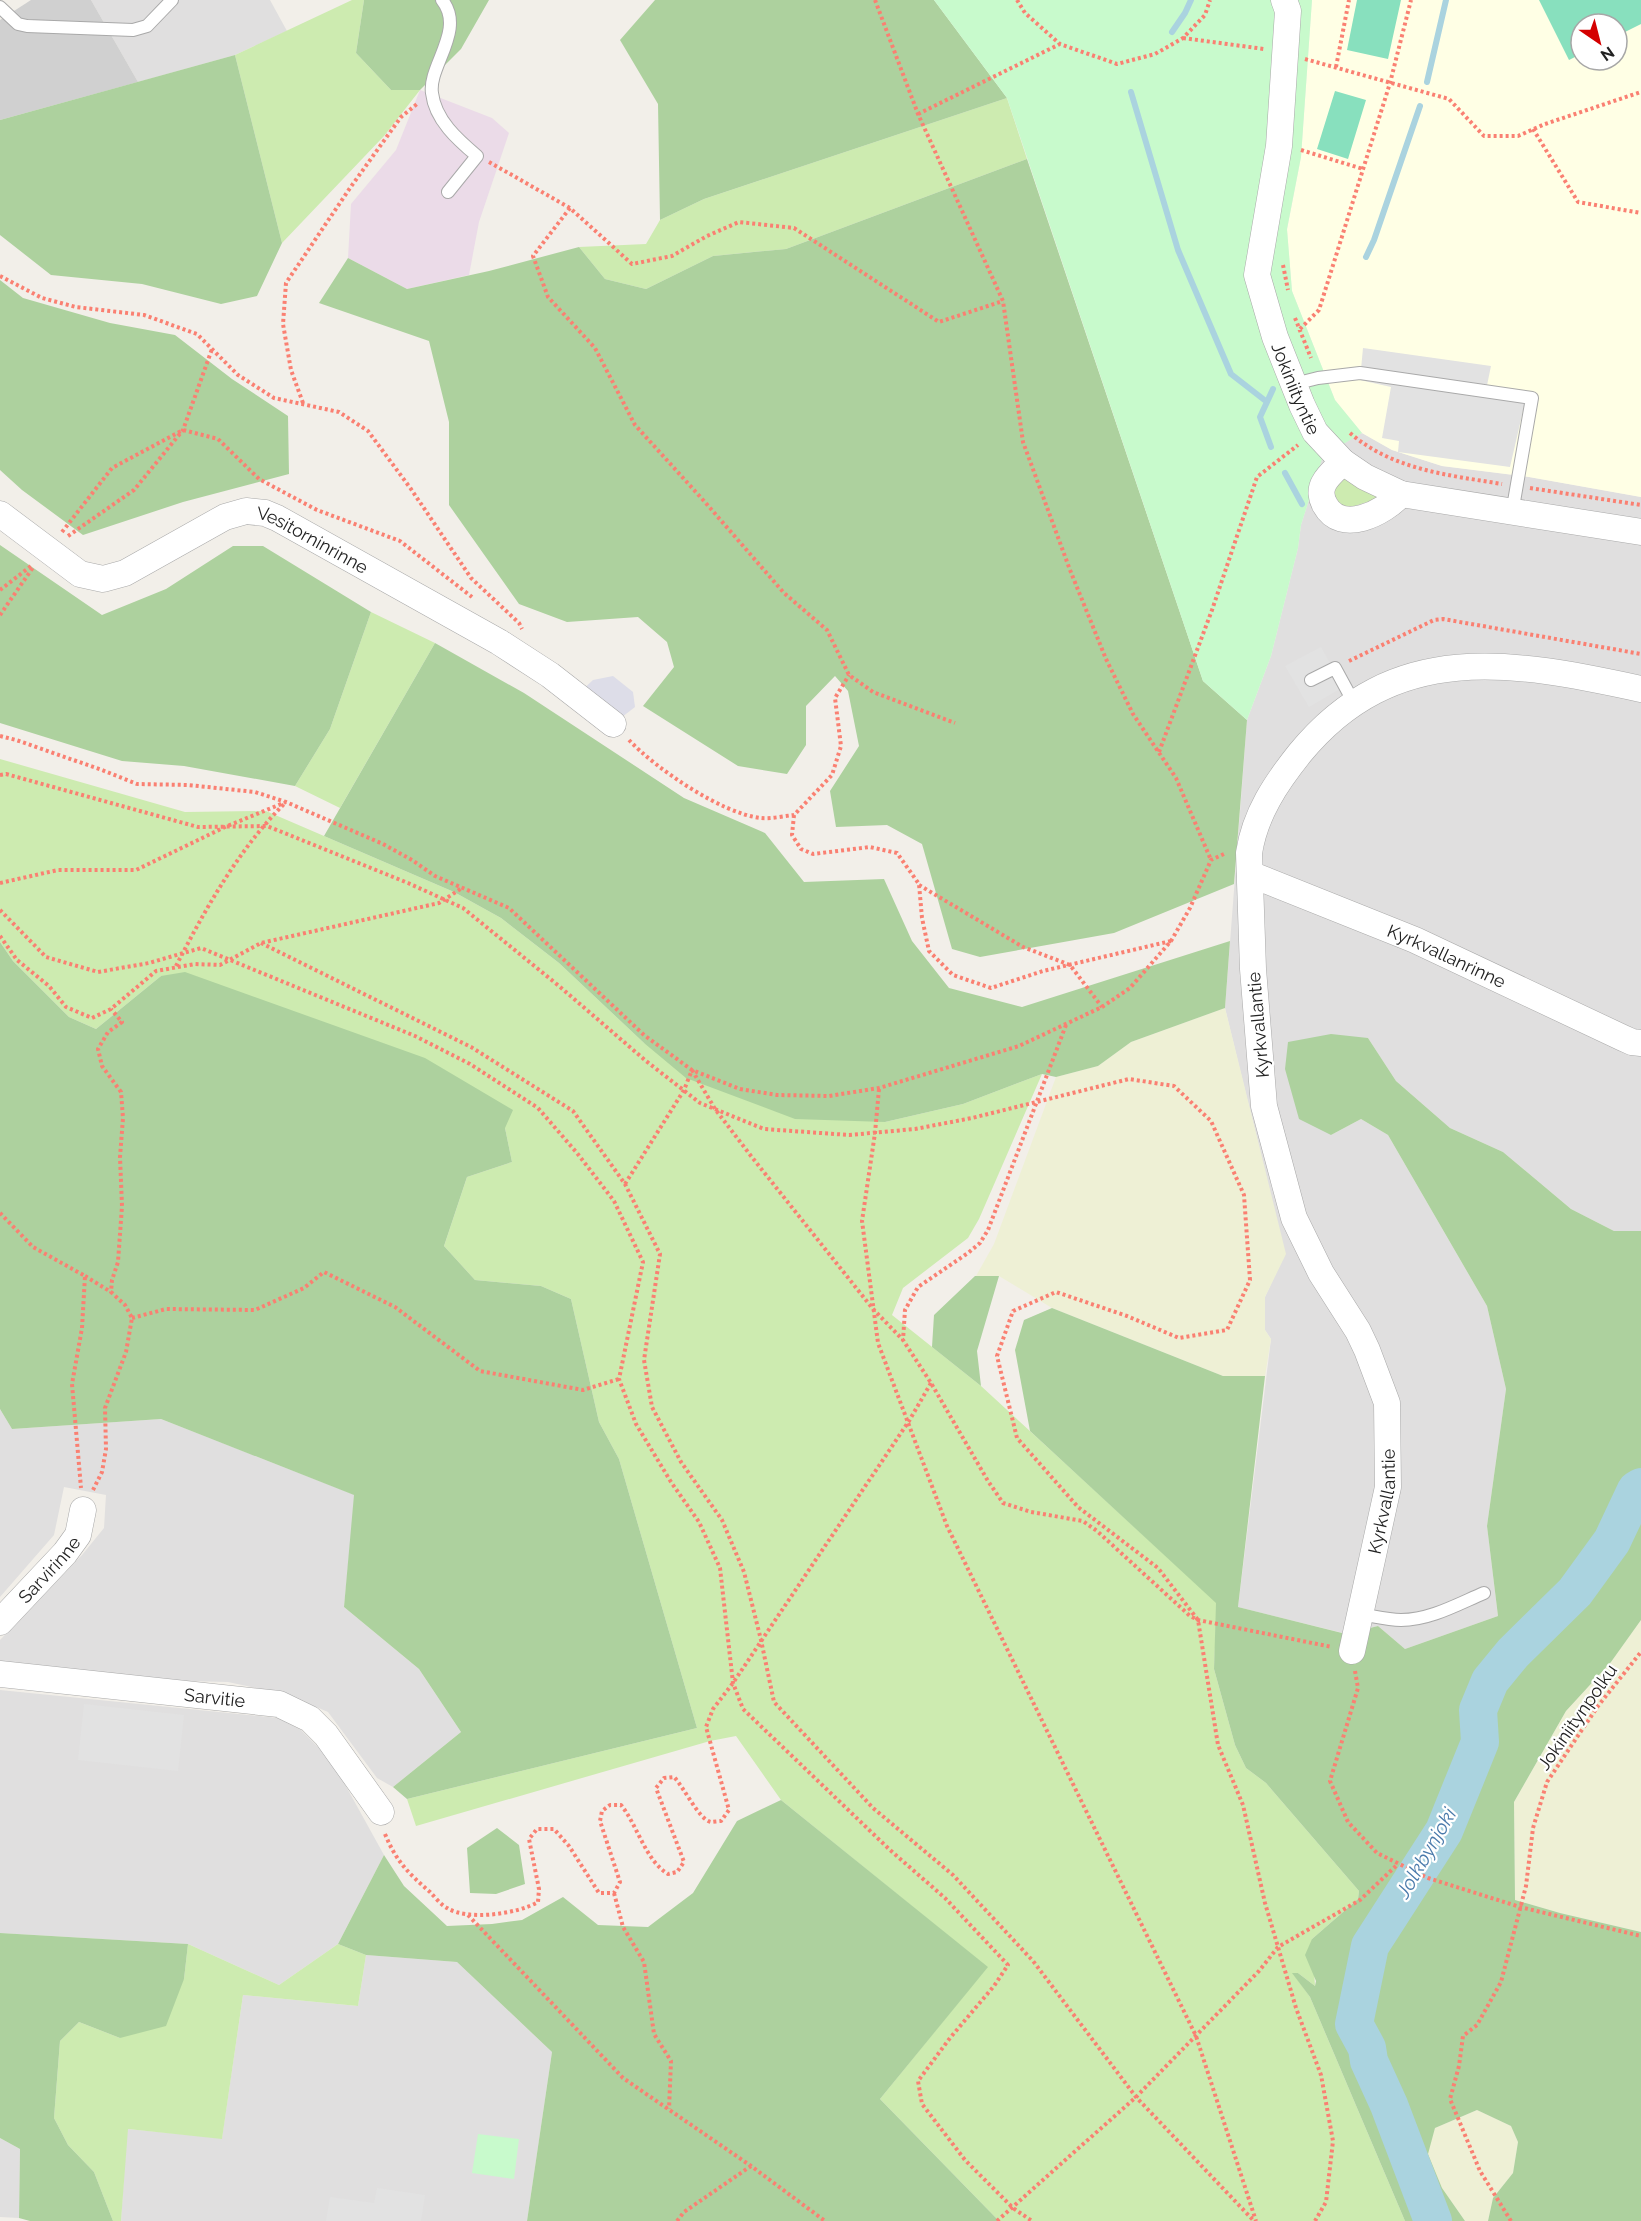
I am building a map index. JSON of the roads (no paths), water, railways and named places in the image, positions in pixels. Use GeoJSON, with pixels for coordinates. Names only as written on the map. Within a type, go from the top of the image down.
{"type":"FeatureCollection","features":[{"type":"Feature","properties":{"kind":"street","name":"Jokiniityntie"},"geometry":{"type":"LineString","coordinates":[[1284,0],[1299,57],[1279,146],[1257,275],[1275,337],[1306,381],[1315,432],[1343,462],[1365,477],[1401,494],[1641,532]]}},
{"type":"Feature","properties":{"kind":"street"},"geometry":{"type":"LineString","coordinates":[[1343,462],[1325,481],[1321,493],[1330,513],[1341,520],[1356,519],[1383,510],[1401,494]]}},
{"type":"Feature","properties":{"kind":"street","name":"Vesitorninrinne"},"geometry":{"type":"LineString","coordinates":[[0,514],[43,555],[80,574],[103,579],[125,573],[225,517],[246,511],[265,513],[513,652],[550,675],[613,724]]}},
{"type":"Feature","properties":{"kind":"street","name":"Kyrkvallantie"},"geometry":{"type":"LineString","coordinates":[[1352,1651],[1388,1487],[1387,1403],[1362,1340],[1321,1272],[1294,1218],[1264,1106],[1253,969],[1249,853],[1251,841],[1261,811],[1276,785],[1313,738],[1330,720],[1378,688],[1411,676],[1447,668],[1482,665],[1597,680],[1641,689]]}},
{"type":"Feature","properties":{"kind":"street","name":"Kyrkvallanrinne"},"geometry":{"type":"LineString","coordinates":[[1250,873],[1415,940],[1623,1038],[1641,1043]]}},
{"type":"Feature","properties":{"kind":"street","name":"Sarvirinne"},"geometry":{"type":"LineString","coordinates":[[0,1622],[78,1535],[83,1510]]}},
{"type":"Feature","properties":{"kind":"street","name":"Sarvitie"},"geometry":{"type":"LineString","coordinates":[[0,1674],[279,1704],[310,1719],[326,1735],[381,1812]]}},
{"type":"Feature","properties":{"kind":"lane"},"geometry":{"type":"LineString","coordinates":[[0,7],[18,24],[27,26],[133,30],[147,26],[172,0]]}},
{"type":"Feature","properties":{"kind":"lane"},"geometry":{"type":"LineString","coordinates":[[442,0],[448,7],[450,22],[448,38],[431,93],[438,110],[455,137],[477,156],[448,192]]}},
{"type":"Feature","properties":{"kind":"lane"},"geometry":{"type":"LineString","coordinates":[[1306,381],[1360,373],[1532,398],[1512,513]]}},
{"type":"Feature","properties":{"kind":"lane"},"geometry":{"type":"LineString","coordinates":[[1311,680],[1335,668],[1354,702]]}},
{"type":"Feature","properties":{"kind":"lane"},"geometry":{"type":"LineString","coordinates":[[1359,1614],[1401,1620],[1418,1618],[1432,1615],[1484,1593]]}},
{"type":"Feature","properties":{"kind":"waterway"},"geometry":{"type":"LineString","coordinates":[[1172,32],[1191,0]]}},
{"type":"Feature","properties":{"kind":"waterway"},"geometry":{"type":"LineString","coordinates":[[1427,82],[1446,0]]}},
{"type":"Feature","properties":{"kind":"waterway"},"geometry":{"type":"LineString","coordinates":[[1131,92],[1178,250],[1231,374],[1267,402],[1260,417],[1271,447]]}},
{"type":"Feature","properties":{"kind":"waterway"},"geometry":{"type":"LineString","coordinates":[[1366,257],[1374,240],[1420,106]]}},
{"type":"Feature","properties":{"kind":"waterway"},"geometry":{"type":"LineString","coordinates":[[1267,402],[1273,389]]}},
{"type":"Feature","properties":{"kind":"waterway"},"geometry":{"type":"LineString","coordinates":[[1285,473],[1302,504]]}},
{"type":"Feature","properties":{"kind":"waterway","name":"Jolkbynjoki"},"geometry":{"type":"LineString","coordinates":[[1433,2221],[1389,2105],[1369,2061],[1367,2048],[1354,2024],[1370,1946],[1444,1831],[1480,1742],[1478,1710],[1490,1681],[1513,1653],[1575,1592],[1612,1541],[1636,1490],[1641,1487]]}}]}
